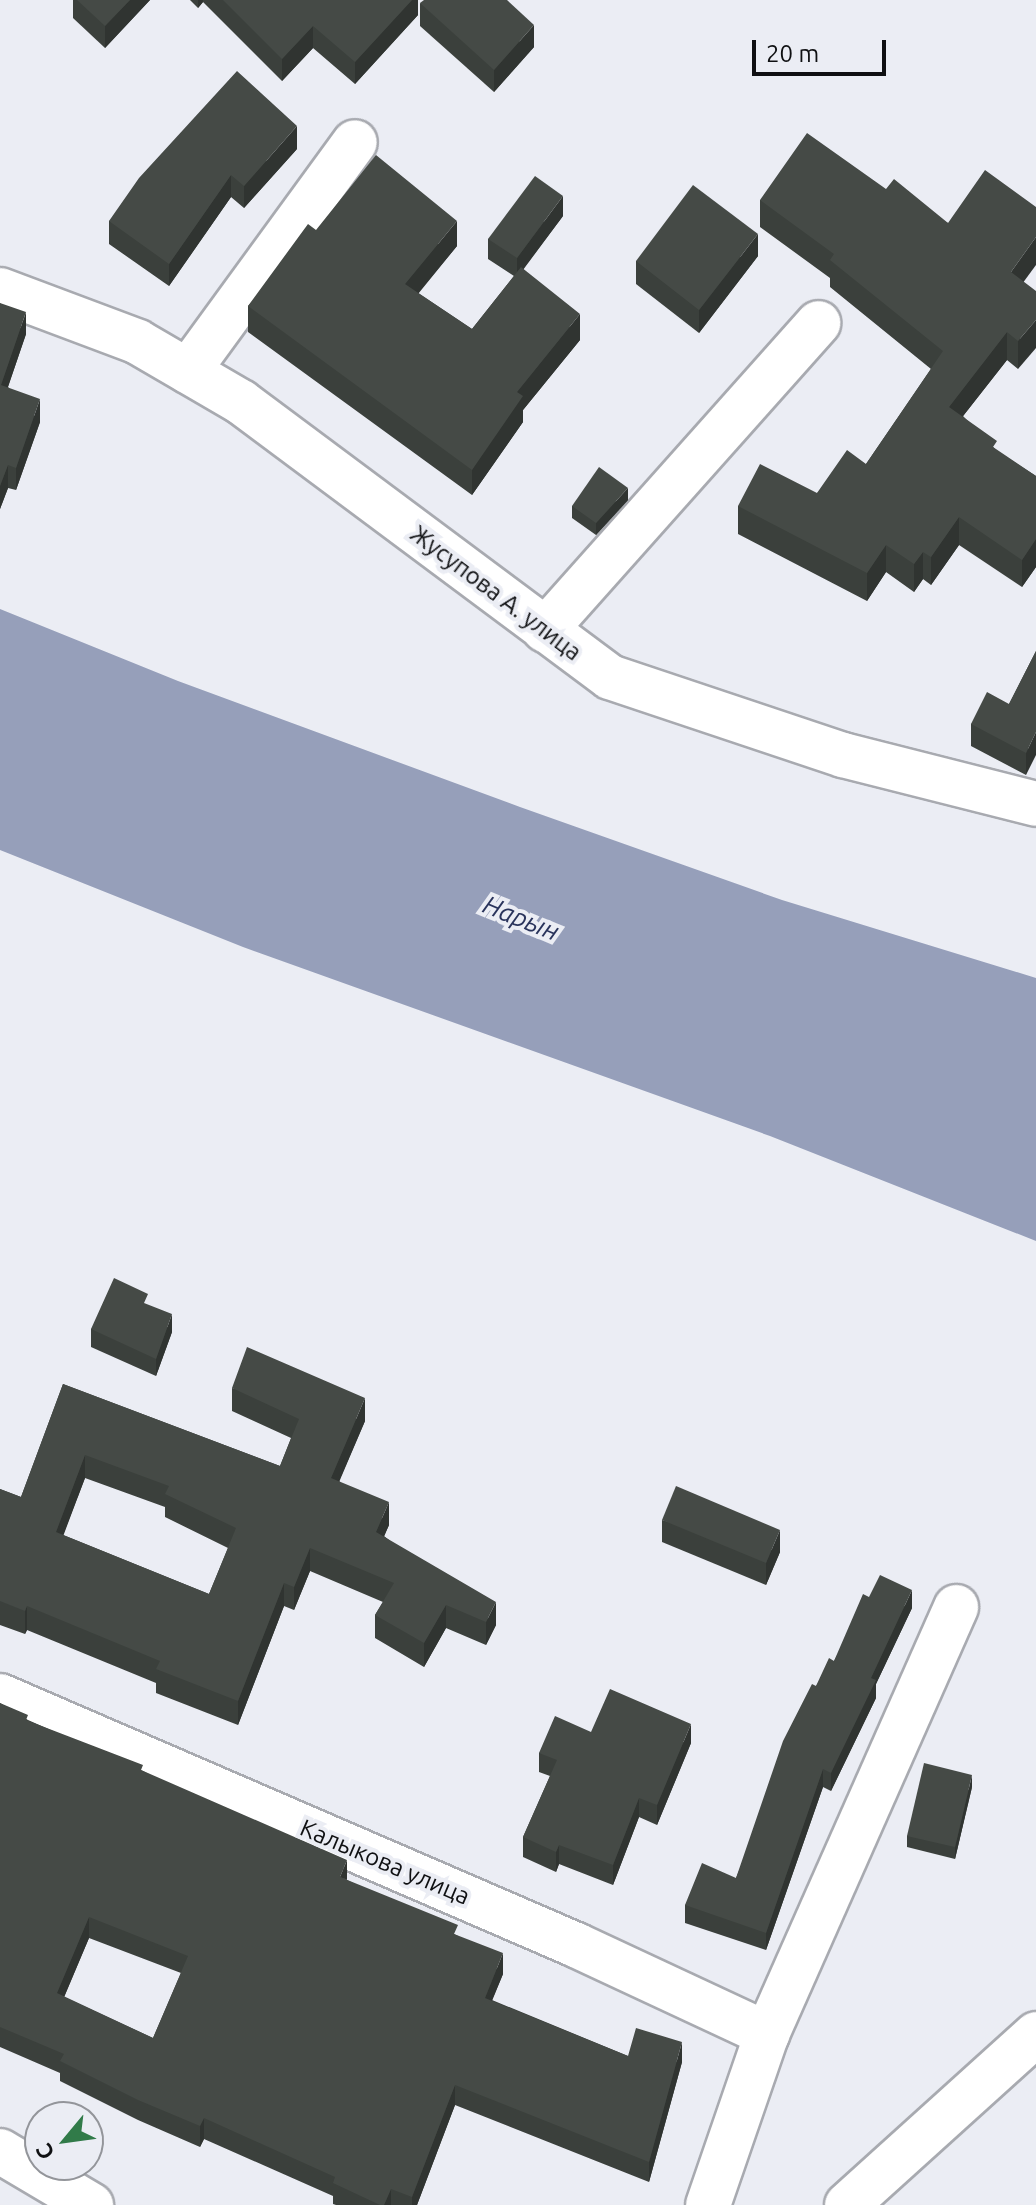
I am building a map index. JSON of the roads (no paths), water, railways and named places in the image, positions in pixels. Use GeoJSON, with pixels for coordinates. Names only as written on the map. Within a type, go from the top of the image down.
{"type":"FeatureCollection","features":[{"type":"Feature","properties":{"kind":"street"},"geometry":{"type":"LineString","coordinates":[[188,371],[355,142]]}},
{"type":"Feature","properties":{"kind":"street","name":"Жусупова А. улица"},"geometry":{"type":"LineString","coordinates":[[0,290],[138,342],[241,402],[610,677],[843,755],[1036,804]]}},
{"type":"Feature","properties":{"kind":"street"},"geometry":{"type":"LineString","coordinates":[[545,630],[819,323]]}},
{"type":"Feature","properties":{"kind":"street"},"geometry":{"type":"LineString","coordinates":[[708,2205],[767,2034],[956,1607]]}},
{"type":"Feature","properties":{"kind":"street","name":"Калыкова улица"},"geometry":{"type":"LineString","coordinates":[[0,1696],[562,1938],[767,2034]]}},
{"type":"Feature","properties":{"kind":"street"},"geometry":{"type":"LineString","coordinates":[[847,2205],[1036,2034]]}},
{"type":"Feature","properties":{"kind":"street"},"geometry":{"type":"LineString","coordinates":[[0,2151],[91,2205]]}},
{"type":"Feature","properties":{"kind":"water","name":"Нарын"},"geometry":{"type":"Polygon","coordinates":[[[0,609],[178,681],[520,807],[782,900],[1036,978],[1036,1241],[770,1136],[243,947],[0,850],[0,609]]]}}]}
